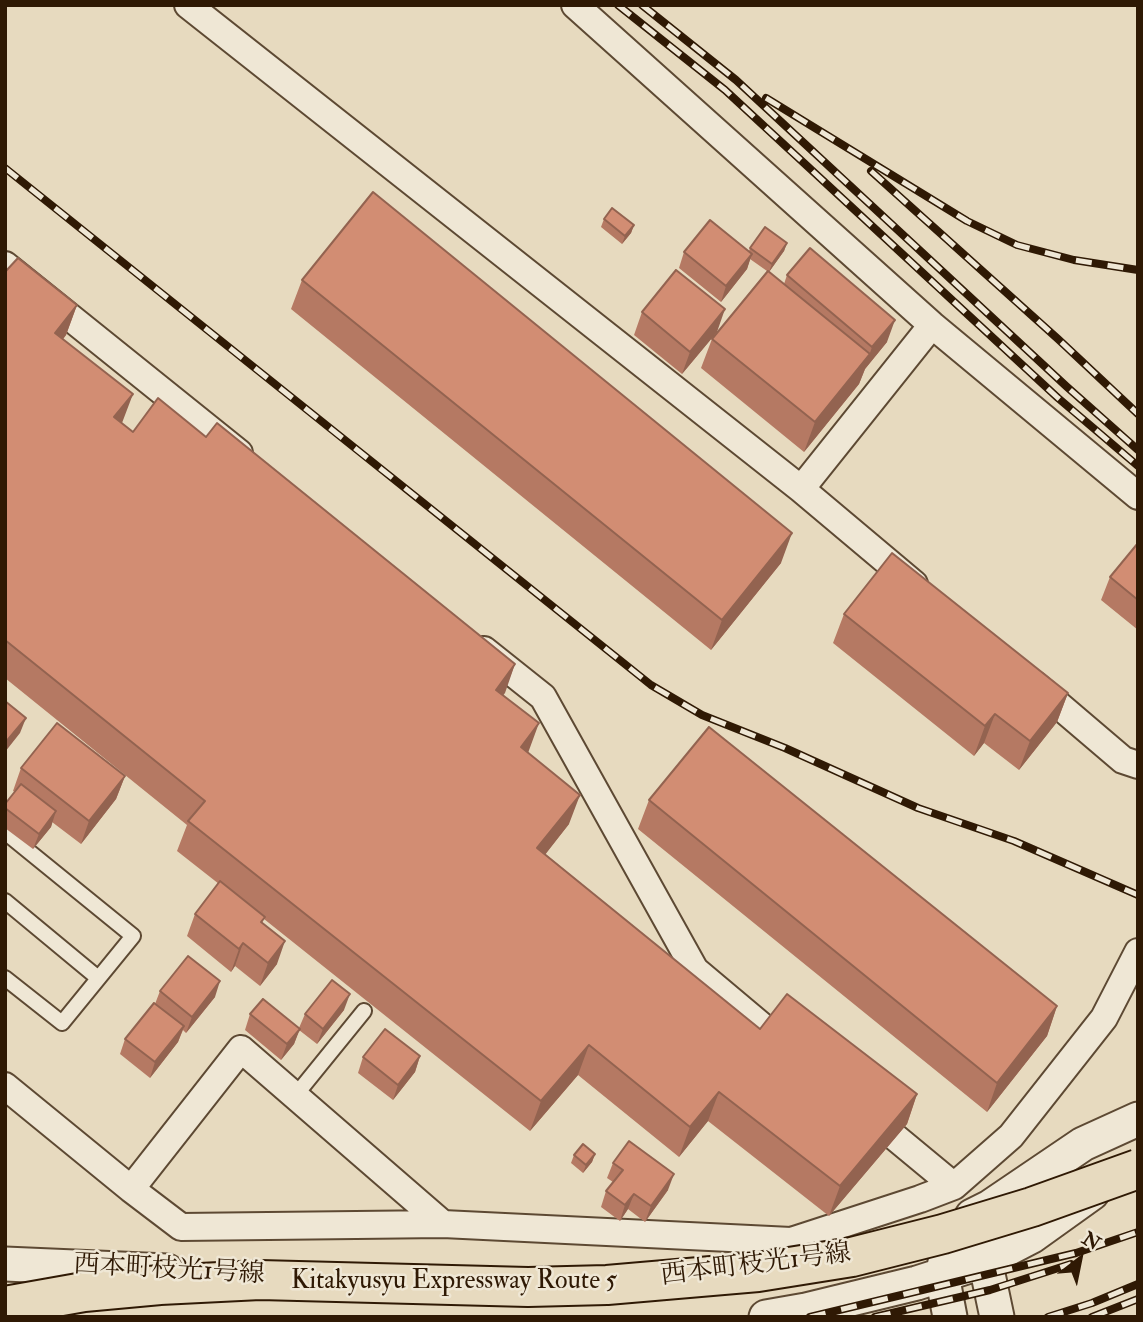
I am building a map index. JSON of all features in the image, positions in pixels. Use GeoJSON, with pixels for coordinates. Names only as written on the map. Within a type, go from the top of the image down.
{"type":"FeatureCollection","features":[{"type":"Feature","properties":{"kind":"highway","name":"Kitakyusyu Expressway Route 5"},"geometry":{"type":"LineString","coordinates":[[5,1289],[55,1282],[122,1279],[528,1287],[607,1285],[758,1272],[852,1257],[943,1234],[1032,1207],[1138,1169]]}},
{"type":"Feature","properties":{"kind":"highway","name":"Kitakyusyu Expressway Route 5"},"geometry":{"type":"LineString","coordinates":[[5,1306],[84,1292],[160,1284],[260,1280]]}},
{"type":"Feature","properties":{"kind":"street"},"geometry":{"type":"LineString","coordinates":[[188,5],[801,489],[936,602]]}},
{"type":"Feature","properties":{"kind":"street"},"geometry":{"type":"LineString","coordinates":[[575,5],[932,326],[1138,496]]}},
{"type":"Feature","properties":{"kind":"street"},"geometry":{"type":"LineString","coordinates":[[5,265],[253,464]]}},
{"type":"Feature","properties":{"kind":"street"},"geometry":{"type":"LineString","coordinates":[[801,489],[932,326]]}},
{"type":"Feature","properties":{"kind":"street"},"geometry":{"type":"LineString","coordinates":[[468,637],[543,697],[695,970],[809,1065]]}},
{"type":"Feature","properties":{"kind":"street"},"geometry":{"type":"LineString","coordinates":[[1019,672],[1123,760],[1138,765]]}},
{"type":"Feature","properties":{"kind":"street"},"geometry":{"type":"LineString","coordinates":[[5,1086],[181,1227],[443,1224],[792,1241],[954,1186],[1011,1136],[1104,1018],[1138,952]]}},
{"type":"Feature","properties":{"kind":"street"},"geometry":{"type":"LineString","coordinates":[[131,1189],[241,1049],[443,1224]]}},
{"type":"Feature","properties":{"kind":"street"},"geometry":{"type":"LineString","coordinates":[[850,1100],[954,1186]]}},
{"type":"Feature","properties":{"kind":"street","name":"西本町枝光1号線"},"geometry":{"type":"LineString","coordinates":[[5,1264],[474,1285],[651,1279],[734,1273],[837,1258],[899,1243],[954,1225],[990,1207],[1083,1144],[1138,1119]]}},
{"type":"Feature","properties":{"kind":"street","name":"西本町枝光1号線"},"geometry":{"type":"LineString","coordinates":[[766,1317],[917,1283],[985,1260],[1032,1236],[1138,1162]]}},
{"type":"Feature","properties":{"kind":"street"},"geometry":{"type":"LineString","coordinates":[[954,1225],[985,1260],[997,1317]]}},
{"type":"Feature","properties":{"kind":"street"},"geometry":{"type":"LineString","coordinates":[[950,1317],[942,1275],[954,1225]]}},
{"type":"Feature","properties":{"kind":"lane"},"geometry":{"type":"LineString","coordinates":[[5,832],[133,936],[62,1023],[5,978]]}},
{"type":"Feature","properties":{"kind":"lane"},"geometry":{"type":"LineString","coordinates":[[5,901],[98,978]]}},
{"type":"Feature","properties":{"kind":"lane"},"geometry":{"type":"LineString","coordinates":[[295,1096],[364,1011]]}},
{"type":"Feature","properties":{"kind":"building"},"geometry":{"type":"Polygon","coordinates":[[[373,192],[792,533],[722,620],[302,280],[373,192]]]}},
{"type":"Feature","properties":{"kind":"building"},"geometry":{"type":"Polygon","coordinates":[[[612,208],[634,225],[625,236],[604,219],[612,208]]]}},
{"type":"Feature","properties":{"kind":"building"},"geometry":{"type":"Polygon","coordinates":[[[710,220],[752,254],[726,286],[684,252],[710,220]]]}},
{"type":"Feature","properties":{"kind":"building"},"geometry":{"type":"Polygon","coordinates":[[[765,227],[787,243],[772,264],[750,248],[765,227]]]}},
{"type":"Feature","properties":{"kind":"building"},"geometry":{"type":"Polygon","coordinates":[[[810,248],[895,320],[872,347],[787,275],[810,248]]]}},
{"type":"Feature","properties":{"kind":"building"},"geometry":{"type":"Polygon","coordinates":[[[18,258],[77,305],[55,333],[133,394],[114,417],[133,432],[158,398],[206,437],[217,423],[515,664],[496,690],[539,723],[521,747],[580,795],[537,848],[760,1029],[787,994],[917,1094],[840,1186],[719,1092],[690,1127],[589,1045],[541,1101],[188,821],[205,801],[5,640],[5,272],[18,258]]]}},
{"type":"Feature","properties":{"kind":"building"},"geometry":{"type":"Polygon","coordinates":[[[676,270],[725,309],[690,352],[642,312],[676,270]]]}},
{"type":"Feature","properties":{"kind":"building"},"geometry":{"type":"Polygon","coordinates":[[[768,271],[870,354],[815,422],[712,339],[768,271]]]}},
{"type":"Feature","properties":{"kind":"building"},"geometry":{"type":"Polygon","coordinates":[[[1138,543],[1138,600],[1110,577],[1138,543]]]}},
{"type":"Feature","properties":{"kind":"building"},"geometry":{"type":"Polygon","coordinates":[[[892,553],[1068,693],[1030,741],[995,714],[985,726],[844,614],[892,553]]]}},
{"type":"Feature","properties":{"kind":"building"},"geometry":{"type":"Polygon","coordinates":[[[5,701],[26,718],[5,743],[5,701]]]}},
{"type":"Feature","properties":{"kind":"building"},"geometry":{"type":"Polygon","coordinates":[[[57,723],[125,776],[89,821],[21,768],[57,723]]]}},
{"type":"Feature","properties":{"kind":"building"},"geometry":{"type":"Polygon","coordinates":[[[709,727],[1057,1006],[997,1083],[649,800],[709,727]]]}},
{"type":"Feature","properties":{"kind":"building"},"geometry":{"type":"Polygon","coordinates":[[[21,784],[56,811],[39,834],[5,808],[5,804],[21,784]]]}},
{"type":"Feature","properties":{"kind":"building"},"geometry":{"type":"Polygon","coordinates":[[[220,881],[265,917],[261,922],[285,941],[268,963],[243,943],[239,949],[195,914],[220,881]]]}},
{"type":"Feature","properties":{"kind":"building"},"geometry":{"type":"Polygon","coordinates":[[[188,956],[220,981],[192,1017],[160,991],[188,956]]]}},
{"type":"Feature","properties":{"kind":"building"},"geometry":{"type":"Polygon","coordinates":[[[332,980],[350,994],[323,1029],[305,1014],[332,980]]]}},
{"type":"Feature","properties":{"kind":"building"},"geometry":{"type":"Polygon","coordinates":[[[263,999],[300,1029],[287,1044],[250,1014],[263,999]]]}},
{"type":"Feature","properties":{"kind":"building"},"geometry":{"type":"Polygon","coordinates":[[[154,1003],[184,1026],[155,1062],[125,1039],[154,1003]]]}},
{"type":"Feature","properties":{"kind":"building"},"geometry":{"type":"Polygon","coordinates":[[[385,1029],[420,1056],[398,1085],[363,1057],[385,1029]]]}},
{"type":"Feature","properties":{"kind":"building"},"geometry":{"type":"Polygon","coordinates":[[[629,1141],[674,1174],[651,1206],[634,1194],[625,1205],[606,1191],[623,1170],[613,1163],[629,1141]]]}},
{"type":"Feature","properties":{"kind":"building"},"geometry":{"type":"Polygon","coordinates":[[[583,1144],[595,1154],[586,1165],[574,1155],[583,1144]]]}},
{"type":"Feature","properties":{"kind":"railway"},"geometry":{"type":"LineString","coordinates":[[618,5],[725,90],[1058,398],[1138,466]]}},
{"type":"Feature","properties":{"kind":"railway"},"geometry":{"type":"LineString","coordinates":[[642,5],[736,80],[1138,450]]}},
{"type":"Feature","properties":{"kind":"railway"},"geometry":{"type":"LineString","coordinates":[[766,98],[967,221],[1017,245],[1074,260],[1138,270]]}},
{"type":"Feature","properties":{"kind":"railway"},"geometry":{"type":"LineString","coordinates":[[5,168],[651,685],[702,715],[785,748],[918,808],[1014,841],[1138,895]]}},
{"type":"Feature","properties":{"kind":"railway"},"geometry":{"type":"LineString","coordinates":[[871,171],[1138,414]]}},
{"type":"Feature","properties":{"kind":"railway"},"geometry":{"type":"LineString","coordinates":[[810,1317],[1076,1253],[1138,1232]]}},
{"type":"Feature","properties":{"kind":"railway"},"geometry":{"type":"LineString","coordinates":[[875,1317],[990,1290],[1071,1264]]}},
{"type":"Feature","properties":{"kind":"railway"},"geometry":{"type":"LineString","coordinates":[[1048,1317],[1138,1284]]}},
{"type":"Feature","properties":{"kind":"railway"},"geometry":{"type":"LineString","coordinates":[[1092,1317],[1138,1299]]}}]}
